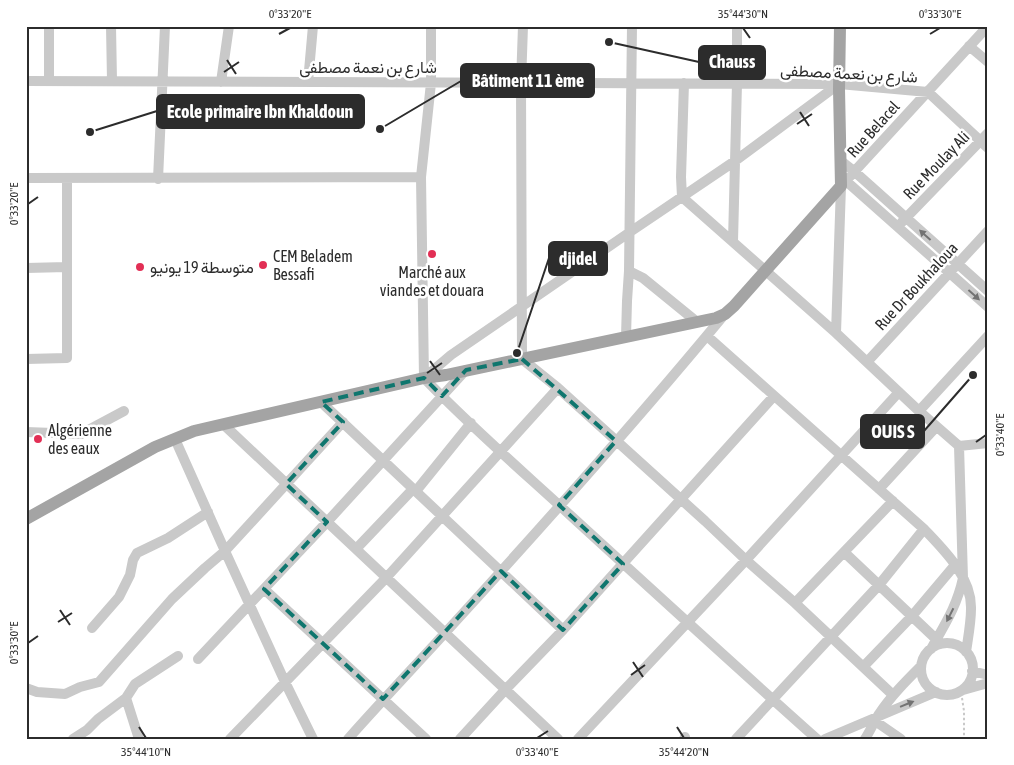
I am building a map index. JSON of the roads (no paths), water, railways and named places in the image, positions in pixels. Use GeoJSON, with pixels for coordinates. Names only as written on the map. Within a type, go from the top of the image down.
{"type":"FeatureCollection","features":[{"type":"Feature","properties":{"kind":"main road"},"geometry":{"type":"LineString","coordinates":[[26,519],[155,447],[194,431],[424,378],[716,318],[725,314],[844,184],[840,161],[840,26]]}},
{"type":"Feature","properties":{"kind":"street"},"geometry":{"type":"LineString","coordinates":[[49,26],[49,81]]}},
{"type":"Feature","properties":{"kind":"street"},"geometry":{"type":"LineString","coordinates":[[111,26],[112,81]]}},
{"type":"Feature","properties":{"kind":"street"},"geometry":{"type":"LineString","coordinates":[[158,179],[164,81],[165,26]]}},
{"type":"Feature","properties":{"kind":"street"},"geometry":{"type":"LineString","coordinates":[[221,82],[228,26]]}},
{"type":"Feature","properties":{"kind":"street"},"geometry":{"type":"LineString","coordinates":[[308,82],[313,26]]}},
{"type":"Feature","properties":{"kind":"street"},"geometry":{"type":"LineString","coordinates":[[431,26],[431,83],[421,177],[424,378],[687,623],[817,739]]}},
{"type":"Feature","properties":{"kind":"street"},"geometry":{"type":"LineString","coordinates":[[523,26],[521,83],[522,359],[558,388],[682,500],[894,696]]}},
{"type":"Feature","properties":{"kind":"street"},"geometry":{"type":"LineString","coordinates":[[626,337],[630,232],[632,26]]}},
{"type":"Feature","properties":{"kind":"street"},"geometry":{"type":"LineString","coordinates":[[733,241],[738,84],[737,26]]}},
{"type":"Feature","properties":{"kind":"street","name":"Rue Belacel"},"geometry":{"type":"LineString","coordinates":[[844,184],[988,26]]}},
{"type":"Feature","properties":{"kind":"street"},"geometry":{"type":"LineString","coordinates":[[969,46],[988,62]]}},
{"type":"Feature","properties":{"kind":"street","name":"شارع بن نعمة مصطفى"},"geometry":{"type":"LineString","coordinates":[[26,81],[840,84],[928,92],[984,144]]}},
{"type":"Feature","properties":{"kind":"street"},"geometry":{"type":"LineString","coordinates":[[684,83],[682,197],[766,270],[959,446],[988,443]]}},
{"type":"Feature","properties":{"kind":"street"},"geometry":{"type":"LineString","coordinates":[[424,378],[451,355],[735,162],[840,84]]}},
{"type":"Feature","properties":{"kind":"street","name":"Rue Moulay Ali"},"geometry":{"type":"LineString","coordinates":[[898,227],[984,144],[988,133]]}},
{"type":"Feature","properties":{"kind":"street"},"geometry":{"type":"LineString","coordinates":[[840,161],[855,172],[988,291]]}},
{"type":"Feature","properties":{"kind":"street"},"geometry":{"type":"LineString","coordinates":[[26,178],[421,177]]}},
{"type":"Feature","properties":{"kind":"street"},"geometry":{"type":"LineString","coordinates":[[26,359],[67,358],[67,178]]}},
{"type":"Feature","properties":{"kind":"street"},"geometry":{"type":"LineString","coordinates":[[844,184],[898,227],[988,308]]}},
{"type":"Feature","properties":{"kind":"street"},"geometry":{"type":"LineString","coordinates":[[836,333],[844,184]]}},
{"type":"Feature","properties":{"kind":"street","name":"Rue Dr Boukhaloua"},"geometry":{"type":"LineString","coordinates":[[867,362],[988,230]]}},
{"type":"Feature","properties":{"kind":"street"},"geometry":{"type":"LineString","coordinates":[[26,268],[67,267]]}},
{"type":"Feature","properties":{"kind":"street"},"geometry":{"type":"LineString","coordinates":[[629,271],[643,278],[697,322]]}},
{"type":"Feature","properties":{"kind":"street"},"geometry":{"type":"LineString","coordinates":[[351,738],[383,699],[445,633],[616,441],[725,314]]}},
{"type":"Feature","properties":{"kind":"street"},"geometry":{"type":"LineString","coordinates":[[707,336],[924,529],[949,555],[963,578],[971,598],[972,608],[966,652]]}},
{"type":"Feature","properties":{"kind":"street"},"geometry":{"type":"LineString","coordinates":[[919,411],[988,336]]}},
{"type":"Feature","properties":{"kind":"street"},"geometry":{"type":"LineString","coordinates":[[198,659],[466,370]]}},
{"type":"Feature","properties":{"kind":"street"},"geometry":{"type":"LineString","coordinates":[[230,739],[386,578],[558,388]]}},
{"type":"Feature","properties":{"kind":"street"},"geometry":{"type":"LineString","coordinates":[[578,739],[746,560],[899,392]]}},
{"type":"Feature","properties":{"kind":"street"},"geometry":{"type":"LineString","coordinates":[[460,739],[564,630],[774,396]]}},
{"type":"Feature","properties":{"kind":"street"},"geometry":{"type":"LineString","coordinates":[[321,402],[564,630]]}},
{"type":"Feature","properties":{"kind":"street"},"geometry":{"type":"LineString","coordinates":[[26,432],[81,434],[124,412]]}},
{"type":"Feature","properties":{"kind":"street"},"geometry":{"type":"LineString","coordinates":[[26,688],[37,692],[65,694],[80,687],[99,682],[172,599],[225,551],[342,422]]}},
{"type":"Feature","properties":{"kind":"street"},"geometry":{"type":"LineString","coordinates":[[356,549],[415,490],[471,423]]}},
{"type":"Feature","properties":{"kind":"street"},"geometry":{"type":"LineString","coordinates":[[223,424],[558,739]]}},
{"type":"Feature","properties":{"kind":"street"},"geometry":{"type":"LineString","coordinates":[[879,489],[936,427]]}},
{"type":"Feature","properties":{"kind":"street"},"geometry":{"type":"LineString","coordinates":[[175,439],[285,682],[313,739]]}},
{"type":"Feature","properties":{"kind":"street"},"geometry":{"type":"LineString","coordinates":[[959,446],[963,578],[960,594],[951,614],[931,649],[923,659],[921,666],[924,681],[929,688],[936,692],[948,695],[988,683]]}},
{"type":"Feature","properties":{"kind":"street"},"geometry":{"type":"LineString","coordinates":[[795,603],[893,501]]}},
{"type":"Feature","properties":{"kind":"street"},"geometry":{"type":"LineString","coordinates":[[92,628],[119,597],[130,575],[133,560],[137,553],[168,538],[208,512]]}},
{"type":"Feature","properties":{"kind":"street"},"geometry":{"type":"LineString","coordinates":[[736,739],[879,585],[924,529]]}},
{"type":"Feature","properties":{"kind":"street"},"geometry":{"type":"LineString","coordinates":[[844,552],[936,639]]}},
{"type":"Feature","properties":{"kind":"street"},"geometry":{"type":"LineString","coordinates":[[863,667],[912,616],[955,565]]}},
{"type":"Feature","properties":{"kind":"street"},"geometry":{"type":"LineString","coordinates":[[264,589],[426,739]]}},
{"type":"Feature","properties":{"kind":"street"},"geometry":{"type":"LineString","coordinates":[[931,649],[938,645],[953,644],[966,652],[971,661],[972,671],[969,682],[961,690]]}},
{"type":"Feature","properties":{"kind":"street"},"geometry":{"type":"LineString","coordinates":[[73,739],[126,698],[135,684],[178,656]]}},
{"type":"Feature","properties":{"kind":"street"},"geometry":{"type":"LineString","coordinates":[[866,739],[877,718],[921,666]]}},
{"type":"Feature","properties":{"kind":"street"},"geometry":{"type":"LineString","coordinates":[[972,671],[988,675]]}},
{"type":"Feature","properties":{"kind":"street"},"geometry":{"type":"LineString","coordinates":[[825,739],[936,692]]}},
{"type":"Feature","properties":{"kind":"street"},"geometry":{"type":"LineString","coordinates":[[126,698],[139,739]]}},
{"type":"Feature","properties":{"kind":"street"},"geometry":{"type":"LineString","coordinates":[[877,718],[901,739]]}},
{"type":"Feature","properties":{"kind":"place","name":"Chauss"},"geometry":{"type":"Point","coordinates":[609,42]}},
{"type":"Feature","properties":{"kind":"place","name":"Bâtiment 11 ème"},"geometry":{"type":"Point","coordinates":[380,129]}},
{"type":"Feature","properties":{"kind":"place","name":"Ecole primaire Ibn Khaldoun"},"geometry":{"type":"Point","coordinates":[90,132]}},
{"type":"Feature","properties":{"kind":"place","name":"Marché aux viandes et douara"},"geometry":{"type":"Point","coordinates":[432,254]}},
{"type":"Feature","properties":{"kind":"place","name":"CEM Beladem Bessafi"},"geometry":{"type":"Point","coordinates":[263,265]}},
{"type":"Feature","properties":{"kind":"place","name":"متوسطة 19 يونيو"},"geometry":{"type":"Point","coordinates":[140,267]}},
{"type":"Feature","properties":{"kind":"place","name":"djidel"},"geometry":{"type":"Point","coordinates":[517,353]}},
{"type":"Feature","properties":{"kind":"place","name":"OUIS S"},"geometry":{"type":"Point","coordinates":[973,375]}},
{"type":"Feature","properties":{"kind":"place","name":"Algérienne des eaux"},"geometry":{"type":"Point","coordinates":[38,439]}}]}
